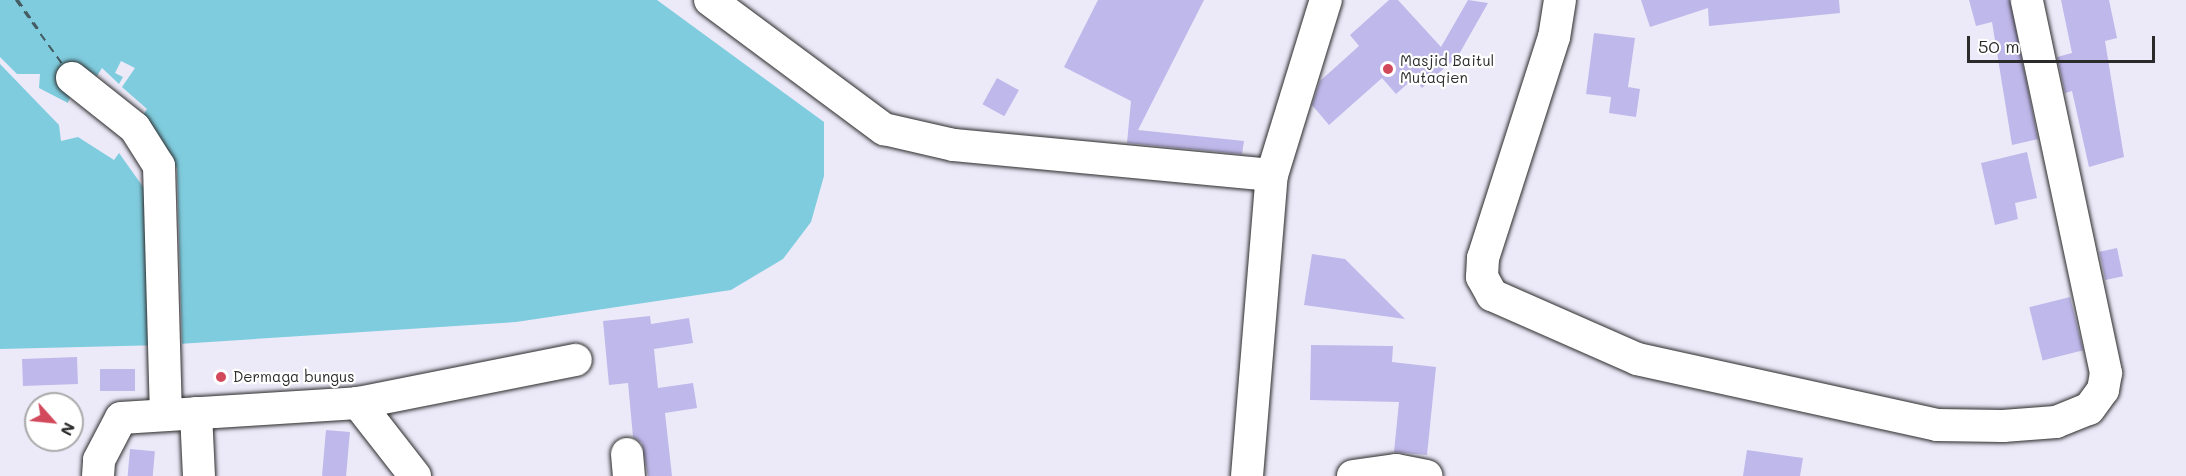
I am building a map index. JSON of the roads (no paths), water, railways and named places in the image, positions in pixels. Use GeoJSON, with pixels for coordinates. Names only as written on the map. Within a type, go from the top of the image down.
{"type":"FeatureCollection","features":[{"type":"Feature","properties":{"kind":"street"},"geometry":{"type":"LineString","coordinates":[[710,0],[884,129],[954,145],[1271,184]]}},
{"type":"Feature","properties":{"kind":"street"},"geometry":{"type":"LineString","coordinates":[[1247,476],[1271,184],[1326,0]]}},
{"type":"Feature","properties":{"kind":"street"},"geometry":{"type":"LineString","coordinates":[[1560,0],[1554,37],[1483,258],[1482,277],[1492,295],[1637,359],[1937,425],[2003,426],[2056,422],[2089,409],[2103,390],[2106,373],[2027,0]]}},
{"type":"Feature","properties":{"kind":"street"},"geometry":{"type":"LineString","coordinates":[[72,78],[135,128],[159,166],[166,415]]}},
{"type":"Feature","properties":{"kind":"street"},"geometry":{"type":"LineString","coordinates":[[98,476],[99,460],[121,418],[357,403],[576,360]]}},
{"type":"Feature","properties":{"kind":"street"},"geometry":{"type":"LineString","coordinates":[[357,403],[415,476]]}},
{"type":"Feature","properties":{"kind":"street"},"geometry":{"type":"LineString","coordinates":[[196,413],[198,476]]}},
{"type":"Feature","properties":{"kind":"street"},"geometry":{"type":"LineString","coordinates":[[1353,476],[1396,470],[1426,476]]}},
{"type":"Feature","properties":{"kind":"water"},"geometry":{"type":"Polygon","coordinates":[[[0,0],[657,0],[824,122],[824,176],[811,222],[783,259],[731,290],[516,322],[163,345],[0,349],[0,0]]]}},
{"type":"Feature","properties":{"kind":"place","name":"Masjid Baitul Mutaqien"},"geometry":{"type":"Point","coordinates":[1388,69]}},
{"type":"Feature","properties":{"kind":"place","name":"Dermaga bungus"},"geometry":{"type":"Point","coordinates":[221,377]}}]}
